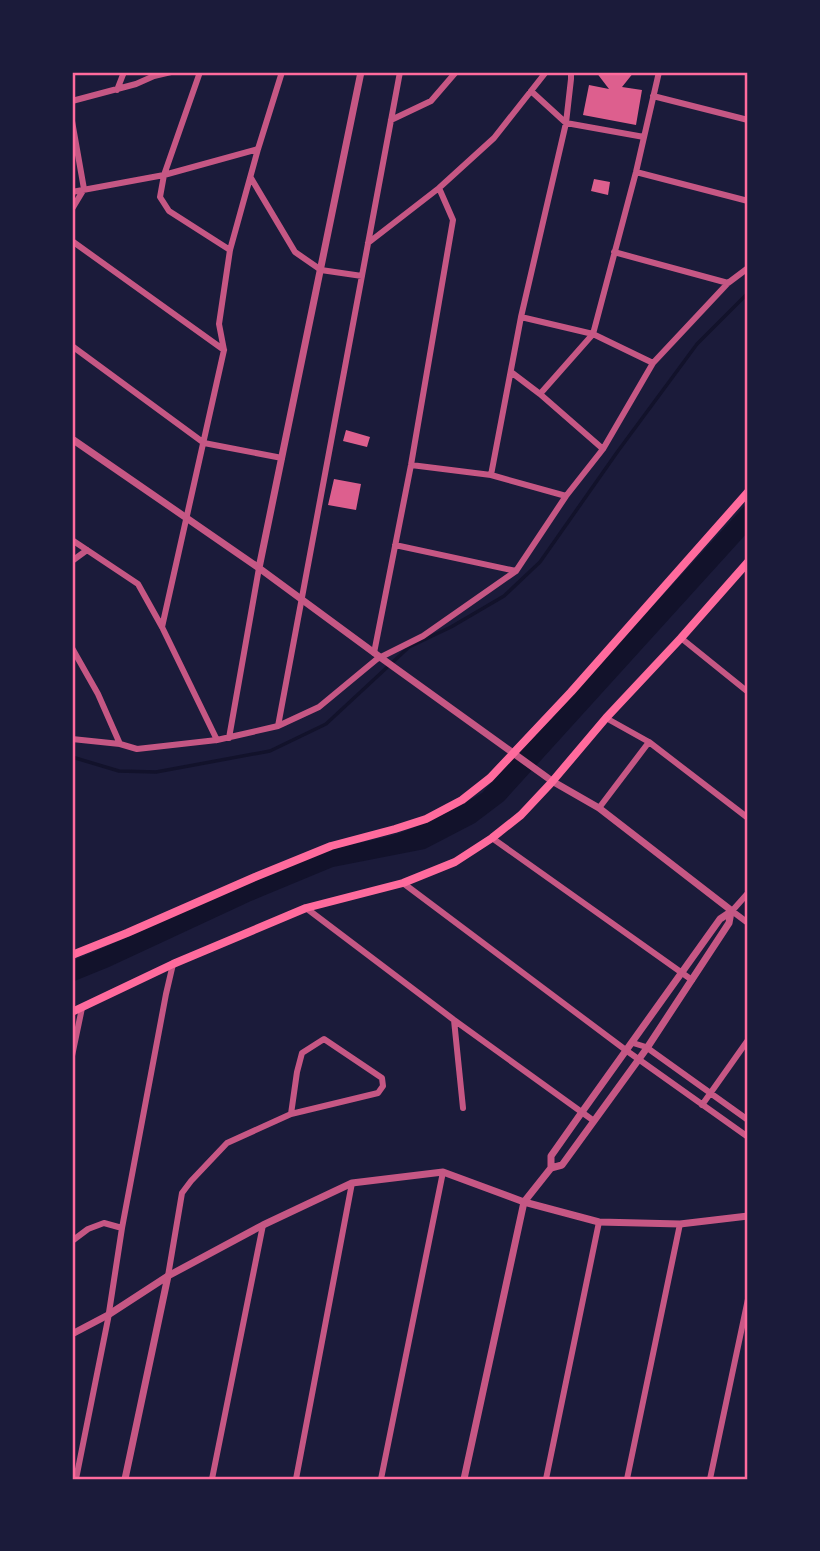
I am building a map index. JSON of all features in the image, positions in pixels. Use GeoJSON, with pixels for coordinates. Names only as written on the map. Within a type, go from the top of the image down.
{"type":"FeatureCollection","features":[{"type":"Feature","properties":{"kind":"main road"},"geometry":{"type":"LineString","coordinates":[[72,955],[331,846],[426,819],[462,800],[490,778],[571,692],[748,492]]}},
{"type":"Feature","properties":{"kind":"main road"},"geometry":{"type":"LineString","coordinates":[[72,1012],[173,964],[306,908],[403,883],[455,862],[492,838],[521,815],[550,779],[748,562]]}},
{"type":"Feature","properties":{"kind":"street"},"geometry":{"type":"LineString","coordinates":[[117,90],[124,72]]}},
{"type":"Feature","properties":{"kind":"street"},"geometry":{"type":"LineString","coordinates":[[72,102],[171,72]]}},
{"type":"Feature","properties":{"kind":"street"},"geometry":{"type":"LineString","coordinates":[[200,72],[164,175],[160,197],[169,211],[230,250]]}},
{"type":"Feature","properties":{"kind":"street"},"geometry":{"type":"LineString","coordinates":[[162,627],[224,350],[219,324],[230,250],[282,72]]}},
{"type":"Feature","properties":{"kind":"street"},"geometry":{"type":"LineString","coordinates":[[229,738],[259,568],[361,72]]}},
{"type":"Feature","properties":{"kind":"street"},"geometry":{"type":"LineString","coordinates":[[278,726],[400,72]]}},
{"type":"Feature","properties":{"kind":"street"},"geometry":{"type":"LineString","coordinates":[[391,120],[431,101],[456,72]]}},
{"type":"Feature","properties":{"kind":"street"},"geometry":{"type":"LineString","coordinates":[[368,243],[439,188],[494,138],[546,72]]}},
{"type":"Feature","properties":{"kind":"street"},"geometry":{"type":"LineString","coordinates":[[491,475],[521,317],[566,123],[571,72]]}},
{"type":"Feature","properties":{"kind":"street"},"geometry":{"type":"LineString","coordinates":[[540,394],[593,334],[636,172],[659,72]]}},
{"type":"Feature","properties":{"kind":"street"},"geometry":{"type":"LineString","coordinates":[[531,91],[566,123],[644,137]]}},
{"type":"Feature","properties":{"kind":"street"},"geometry":{"type":"LineString","coordinates":[[653,96],[748,120]]}},
{"type":"Feature","properties":{"kind":"street"},"geometry":{"type":"LineString","coordinates":[[72,121],[84,189],[72,209]]}},
{"type":"Feature","properties":{"kind":"street"},"geometry":{"type":"LineString","coordinates":[[72,192],[164,175],[258,149]]}},
{"type":"Feature","properties":{"kind":"street"},"geometry":{"type":"LineString","coordinates":[[636,172],[748,201]]}},
{"type":"Feature","properties":{"kind":"street"},"geometry":{"type":"LineString","coordinates":[[251,178],[295,252],[321,270],[362,276]]}},
{"type":"Feature","properties":{"kind":"street"},"geometry":{"type":"LineString","coordinates":[[379,657],[395,545],[453,220],[439,188]]}},
{"type":"Feature","properties":{"kind":"street"},"geometry":{"type":"LineString","coordinates":[[72,241],[224,350]]}},
{"type":"Feature","properties":{"kind":"street"},"geometry":{"type":"LineString","coordinates":[[614,252],[729,283]]}},
{"type":"Feature","properties":{"kind":"street"},"geometry":{"type":"LineString","coordinates":[[72,739],[120,744],[137,750],[229,738],[278,726],[319,707],[379,657],[423,636],[516,571],[566,496],[603,449],[653,363],[729,283],[748,268]]}},
{"type":"Feature","properties":{"kind":"street"},"geometry":{"type":"LineString","coordinates":[[521,317],[593,334],[653,363]]}},
{"type":"Feature","properties":{"kind":"street"},"geometry":{"type":"LineString","coordinates":[[72,346],[204,443],[282,458]]}},
{"type":"Feature","properties":{"kind":"street"},"geometry":{"type":"LineString","coordinates":[[510,372],[540,394],[603,449]]}},
{"type":"Feature","properties":{"kind":"street"},"geometry":{"type":"LineString","coordinates":[[72,439],[303,599],[405,676],[550,779],[599,808],[748,923]]}},
{"type":"Feature","properties":{"kind":"street"},"geometry":{"type":"LineString","coordinates":[[411,465],[491,475],[566,496]]}},
{"type":"Feature","properties":{"kind":"street"},"geometry":{"type":"LineString","coordinates":[[72,540],[138,584],[217,740]]}},
{"type":"Feature","properties":{"kind":"street"},"geometry":{"type":"LineString","coordinates":[[395,545],[516,571]]}},
{"type":"Feature","properties":{"kind":"street"},"geometry":{"type":"LineString","coordinates":[[72,561],[87,550]]}},
{"type":"Feature","properties":{"kind":"street"},"geometry":{"type":"LineString","coordinates":[[681,638],[748,692]]}},
{"type":"Feature","properties":{"kind":"street"},"geometry":{"type":"LineString","coordinates":[[72,648],[75,660],[98,694],[120,744]]}},
{"type":"Feature","properties":{"kind":"street"},"geometry":{"type":"LineString","coordinates":[[606,718],[649,742],[748,818]]}},
{"type":"Feature","properties":{"kind":"street"},"geometry":{"type":"LineString","coordinates":[[599,808],[649,742]]}},
{"type":"Feature","properties":{"kind":"street"},"geometry":{"type":"LineString","coordinates":[[492,838],[692,980]]}},
{"type":"Feature","properties":{"kind":"street"},"geometry":{"type":"LineString","coordinates":[[403,883],[627,1051],[748,1137]]}},
{"type":"Feature","properties":{"kind":"street"},"geometry":{"type":"LineString","coordinates":[[551,1168],[551,1156],[682,972],[720,919],[732,911],[748,893]]}},
{"type":"Feature","properties":{"kind":"street"},"geometry":{"type":"LineString","coordinates":[[306,908],[594,1121]]}},
{"type":"Feature","properties":{"kind":"street"},"geometry":{"type":"LineString","coordinates":[[464,1479],[524,1202],[551,1168],[562,1165],[647,1048],[729,923],[732,911]]}},
{"type":"Feature","properties":{"kind":"street"},"geometry":{"type":"LineString","coordinates":[[76,1479],[173,964]]}},
{"type":"Feature","properties":{"kind":"street"},"geometry":{"type":"LineString","coordinates":[[72,1056],[82,1008]]}},
{"type":"Feature","properties":{"kind":"street"},"geometry":{"type":"LineString","coordinates":[[454,1020],[463,1108]]}},
{"type":"Feature","properties":{"kind":"street"},"geometry":{"type":"LineString","coordinates":[[125,1479],[182,1193],[227,1143],[291,1114],[378,1093],[383,1086],[382,1078],[324,1040],[302,1053],[291,1114]]}},
{"type":"Feature","properties":{"kind":"street"},"geometry":{"type":"LineString","coordinates":[[702,1105],[748,1040]]}},
{"type":"Feature","properties":{"kind":"street"},"geometry":{"type":"LineString","coordinates":[[632,1042],[647,1048],[748,1120]]}},
{"type":"Feature","properties":{"kind":"street"},"geometry":{"type":"LineString","coordinates":[[381,1479],[443,1172]]}},
{"type":"Feature","properties":{"kind":"street"},"geometry":{"type":"LineString","coordinates":[[72,1334],[108,1315],[167,1276],[263,1225],[352,1183],[443,1172],[524,1202],[599,1222],[680,1224],[748,1216]]}},
{"type":"Feature","properties":{"kind":"street"},"geometry":{"type":"LineString","coordinates":[[296,1479],[352,1183]]}},
{"type":"Feature","properties":{"kind":"street"},"geometry":{"type":"LineString","coordinates":[[546,1479],[599,1222]]}},
{"type":"Feature","properties":{"kind":"street"},"geometry":{"type":"LineString","coordinates":[[72,1241],[88,1229],[104,1223],[122,1228]]}},
{"type":"Feature","properties":{"kind":"street"},"geometry":{"type":"LineString","coordinates":[[627,1479],[680,1224]]}},
{"type":"Feature","properties":{"kind":"street"},"geometry":{"type":"LineString","coordinates":[[212,1479],[263,1225]]}},
{"type":"Feature","properties":{"kind":"street"},"geometry":{"type":"LineString","coordinates":[[710,1479],[748,1299]]}},
{"type":"Feature","properties":{"kind":"shaded area"},"geometry":{"type":"Polygon","coordinates":[[[748,502],[748,532],[504,801],[475,823],[425,849],[333,867],[72,982],[72,961],[295,863],[337,848],[411,829],[482,793],[748,502]]]}},
{"type":"Feature","properties":{"kind":"building"},"geometry":{"type":"Polygon","coordinates":[[[596,72],[634,72],[622,87],[642,90],[636,125],[583,115],[589,85],[609,89],[596,72]]]}},
{"type":"Feature","properties":{"kind":"building"},"geometry":{"type":"Polygon","coordinates":[[[594,179],[610,182],[608,195],[591,191],[594,179]]]}},
{"type":"Feature","properties":{"kind":"building"},"geometry":{"type":"Polygon","coordinates":[[[346,430],[370,437],[367,447],[343,441],[346,430]]]}},
{"type":"Feature","properties":{"kind":"building"},"geometry":{"type":"Polygon","coordinates":[[[334,479],[361,484],[356,510],[328,505],[334,479]]]}},
{"type":"Feature","properties":{"kind":"waterway"},"geometry":{"type":"LineString","coordinates":[[72,757],[119,771],[156,772],[270,751],[326,724],[409,647],[451,627],[504,596],[540,562],[697,344],[748,293]]}}]}
